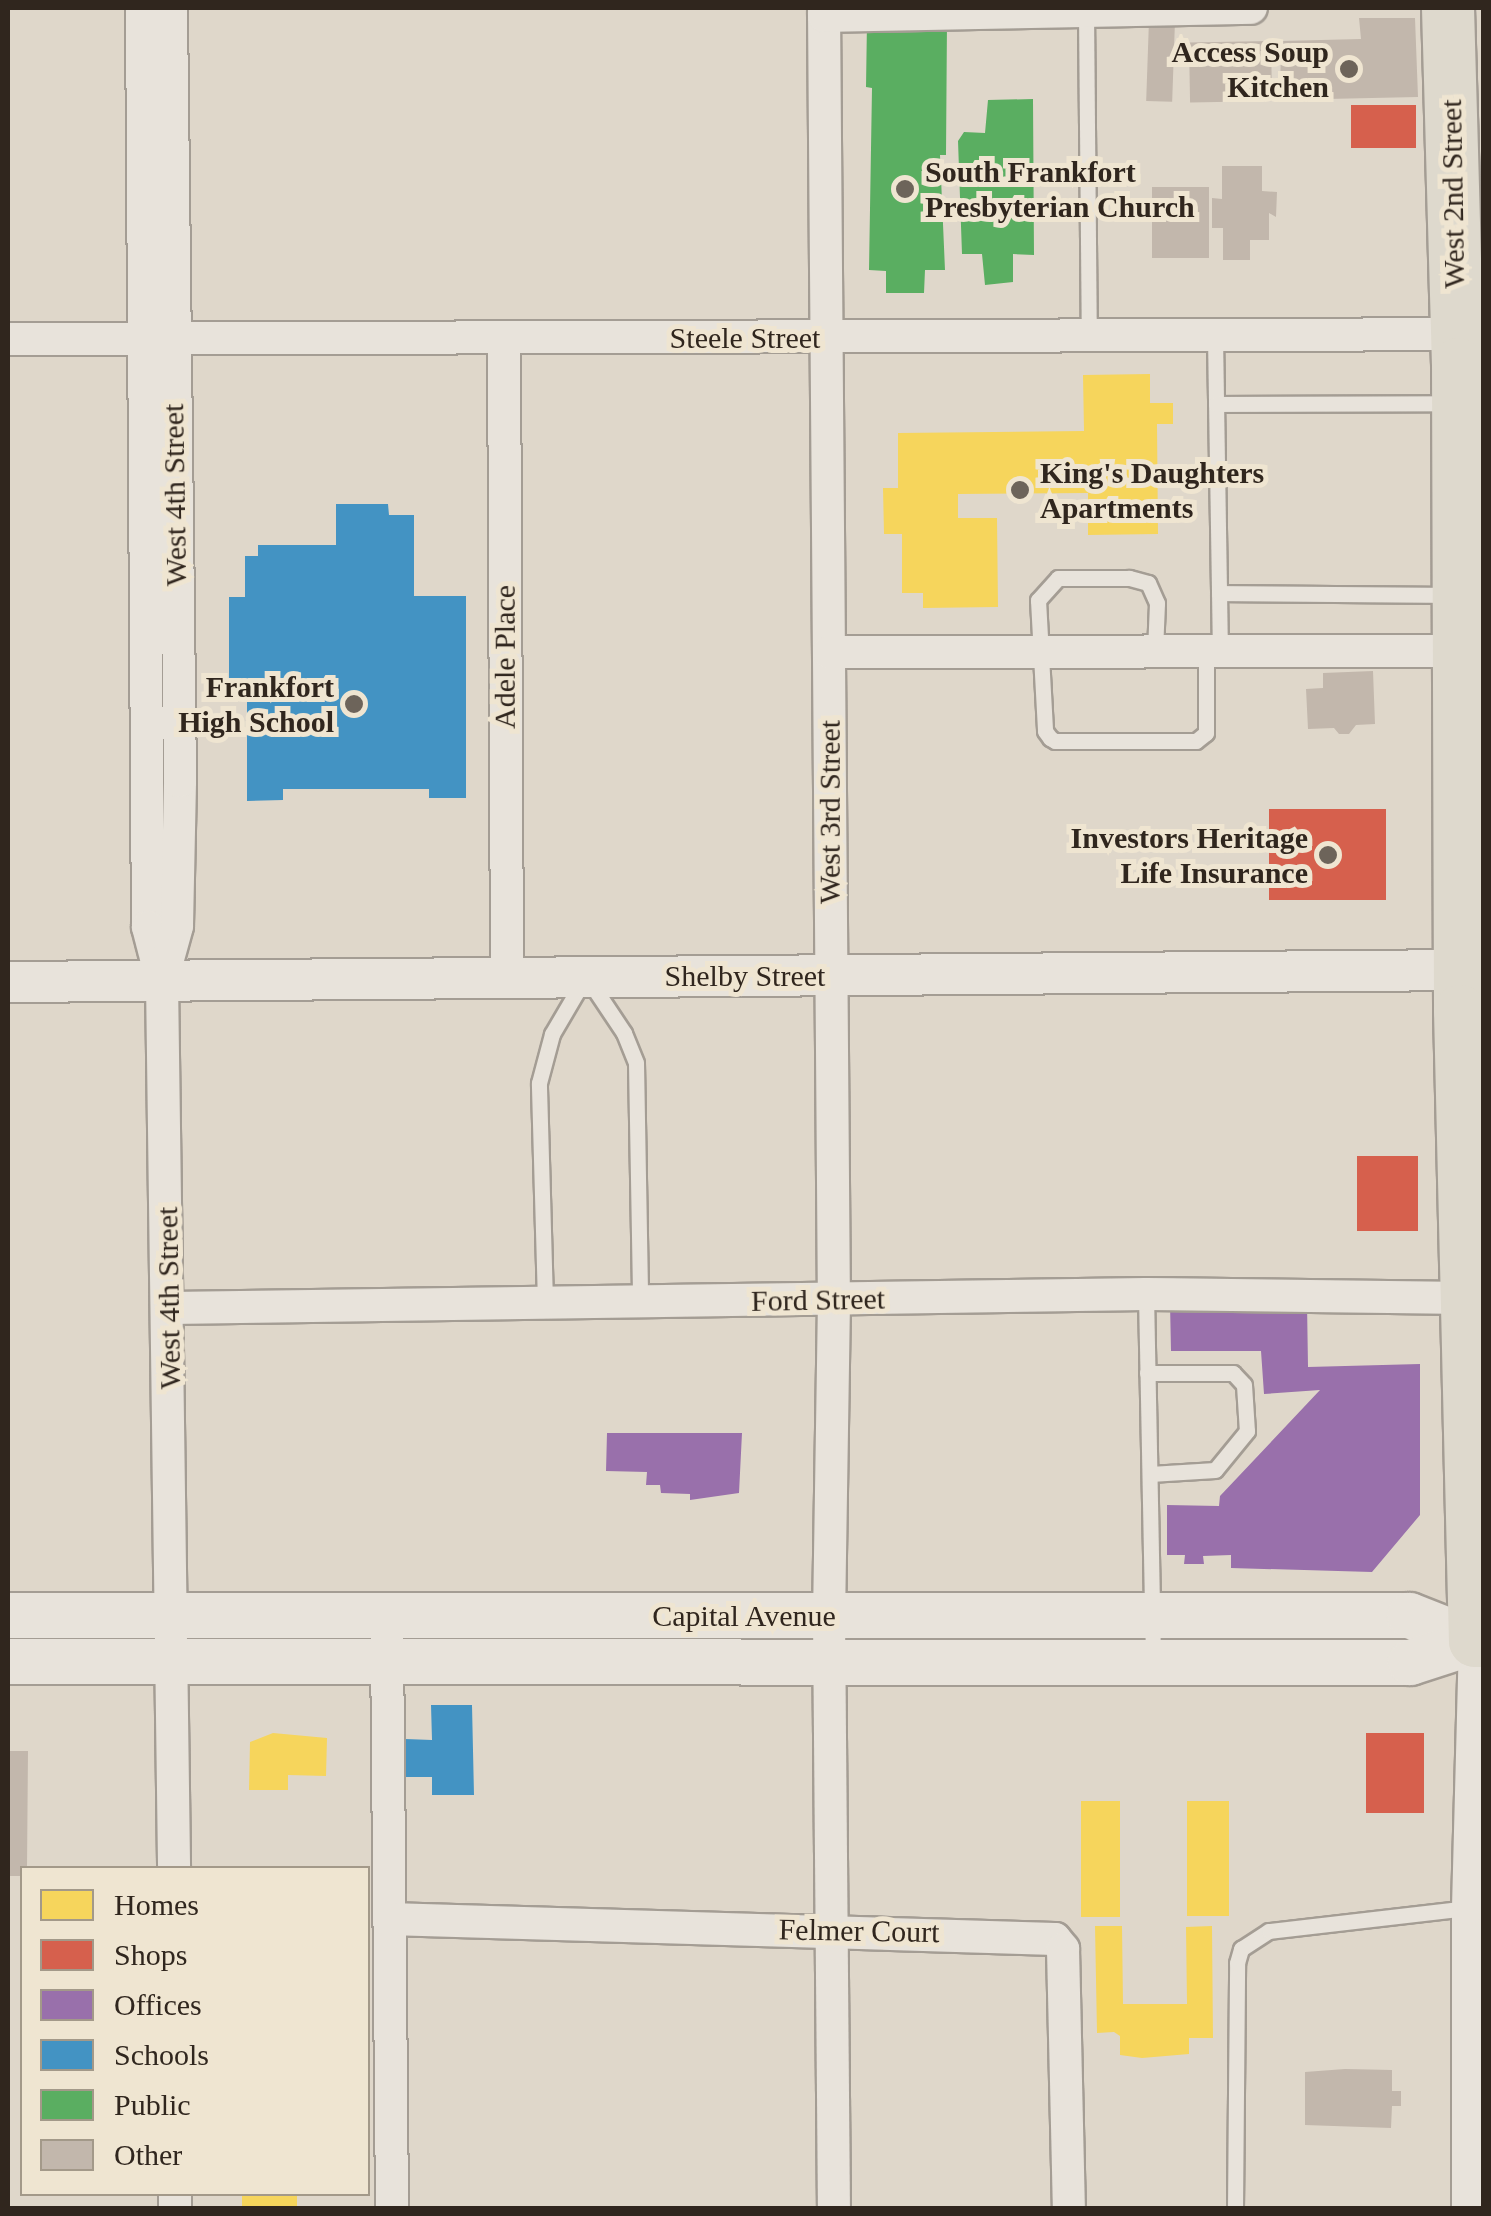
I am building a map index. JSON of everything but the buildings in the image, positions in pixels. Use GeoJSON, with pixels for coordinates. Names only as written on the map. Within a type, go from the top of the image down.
{"type":"FeatureCollection","features":[{"type":"Feature","properties":{"kind":"main road","name":"West 2nd Street"},"geometry":{"type":"LineString","coordinates":[[1448,8],[1470,334],[1458,403],[1458,650],[1471,970],[1467,1298],[1479,1641]]}},
{"type":"Feature","properties":{"kind":"main road","name":"Capital Avenue"},"geometry":{"type":"LineString","coordinates":[[8,1615],[1408,1615],[1479,1641]]}},
{"type":"Feature","properties":{"kind":"main road","name":"Capital Avenue"},"geometry":{"type":"LineString","coordinates":[[8,1661],[1410,1662],[1479,1641]]}},
{"type":"Feature","properties":{"kind":"street","name":"West 4th Street"},"geometry":{"type":"LineString","coordinates":[[142,8],[180,781],[177,926],[162,981],[170,1308],[174,1866]]}},
{"type":"Feature","properties":{"kind":"street","name":"West 4th Street"},"geometry":{"type":"LineString","coordinates":[[158,337],[171,8]]}},
{"type":"Feature","properties":{"kind":"street"},"geometry":{"type":"LineString","coordinates":[[824,12],[1252,8]]}},
{"type":"Feature","properties":{"kind":"street","name":"West 3rd Street"},"geometry":{"type":"LineString","coordinates":[[824,12],[834,1301],[829,1617],[834,2208]]}},
{"type":"Feature","properties":{"kind":"street","name":"Steele Street"},"geometry":{"type":"LineString","coordinates":[[8,339],[1470,334]]}},
{"type":"Feature","properties":{"kind":"street","name":"Adele Place"},"geometry":{"type":"LineString","coordinates":[[504,337],[507,978]]}},
{"type":"Feature","properties":{"kind":"street"},"geometry":{"type":"LineString","coordinates":[[829,652],[1458,650]]}},
{"type":"Feature","properties":{"kind":"street","name":"Shelby Street"},"geometry":{"type":"LineString","coordinates":[[8,982],[1471,970]]}},
{"type":"Feature","properties":{"kind":"street","name":"Ford Street"},"geometry":{"type":"LineString","coordinates":[[170,1308],[1146,1294],[1467,1298]]}},
{"type":"Feature","properties":{"kind":"street"},"geometry":{"type":"LineString","coordinates":[[386,1614],[392,2208]]}},
{"type":"Feature","properties":{"kind":"street"},"geometry":{"type":"LineString","coordinates":[[1468,2208],[1479,1641]]}},
{"type":"Feature","properties":{"kind":"street","name":"Felmer Court"},"geometry":{"type":"LineString","coordinates":[[390,1919],[1055,1939],[1063,1949],[1069,2208]]}},
{"type":"Feature","properties":{"kind":"lane"},"geometry":{"type":"LineString","coordinates":[[1086,11],[1088,336]]}},
{"type":"Feature","properties":{"kind":"lane"},"geometry":{"type":"LineString","coordinates":[[1155,651],[1157,603],[1148,583],[1129,578],[1058,578],[1038,600],[1045,731],[1054,742],[1196,741],[1206,733],[1219,593],[1215,336]]}},
{"type":"Feature","properties":{"kind":"lane"},"geometry":{"type":"LineString","coordinates":[[1216,404],[1458,403]]}},
{"type":"Feature","properties":{"kind":"lane"},"geometry":{"type":"LineString","coordinates":[[1219,593],[1458,594]]}},
{"type":"Feature","properties":{"kind":"lane"},"geometry":{"type":"LineString","coordinates":[[545,1302],[539,1083],[552,1034],[586,976],[624,1033],[636,1063],[640,1301]]}},
{"type":"Feature","properties":{"kind":"lane"},"geometry":{"type":"LineString","coordinates":[[1146,1294],[1153,1663]]}},
{"type":"Feature","properties":{"kind":"lane"},"geometry":{"type":"LineString","coordinates":[[1147,1373],[1233,1373],[1244,1385],[1247,1431],[1215,1470],[1150,1474]]}},
{"type":"Feature","properties":{"kind":"lane"},"geometry":{"type":"LineString","coordinates":[[1235,2208],[1237,1963],[1241,1949],[1269,1931],[1473,1912]]}},
{"type":"Feature","properties":{"kind":"place","name":"Access Soup Kitchen"},"geometry":{"type":"Point","coordinates":[1349,69]}},
{"type":"Feature","properties":{"kind":"place","name":"South Frankfort Presbyterian Church"},"geometry":{"type":"Point","coordinates":[905,189]}},
{"type":"Feature","properties":{"kind":"place","name":"King's Daughters Apartments"},"geometry":{"type":"Point","coordinates":[1020,490]}},
{"type":"Feature","properties":{"kind":"place","name":"Frankfort High School"},"geometry":{"type":"Point","coordinates":[354,704]}},
{"type":"Feature","properties":{"kind":"place","name":"Investors Heritage Life Insurance"},"geometry":{"type":"Point","coordinates":[1328,855]}}]}
